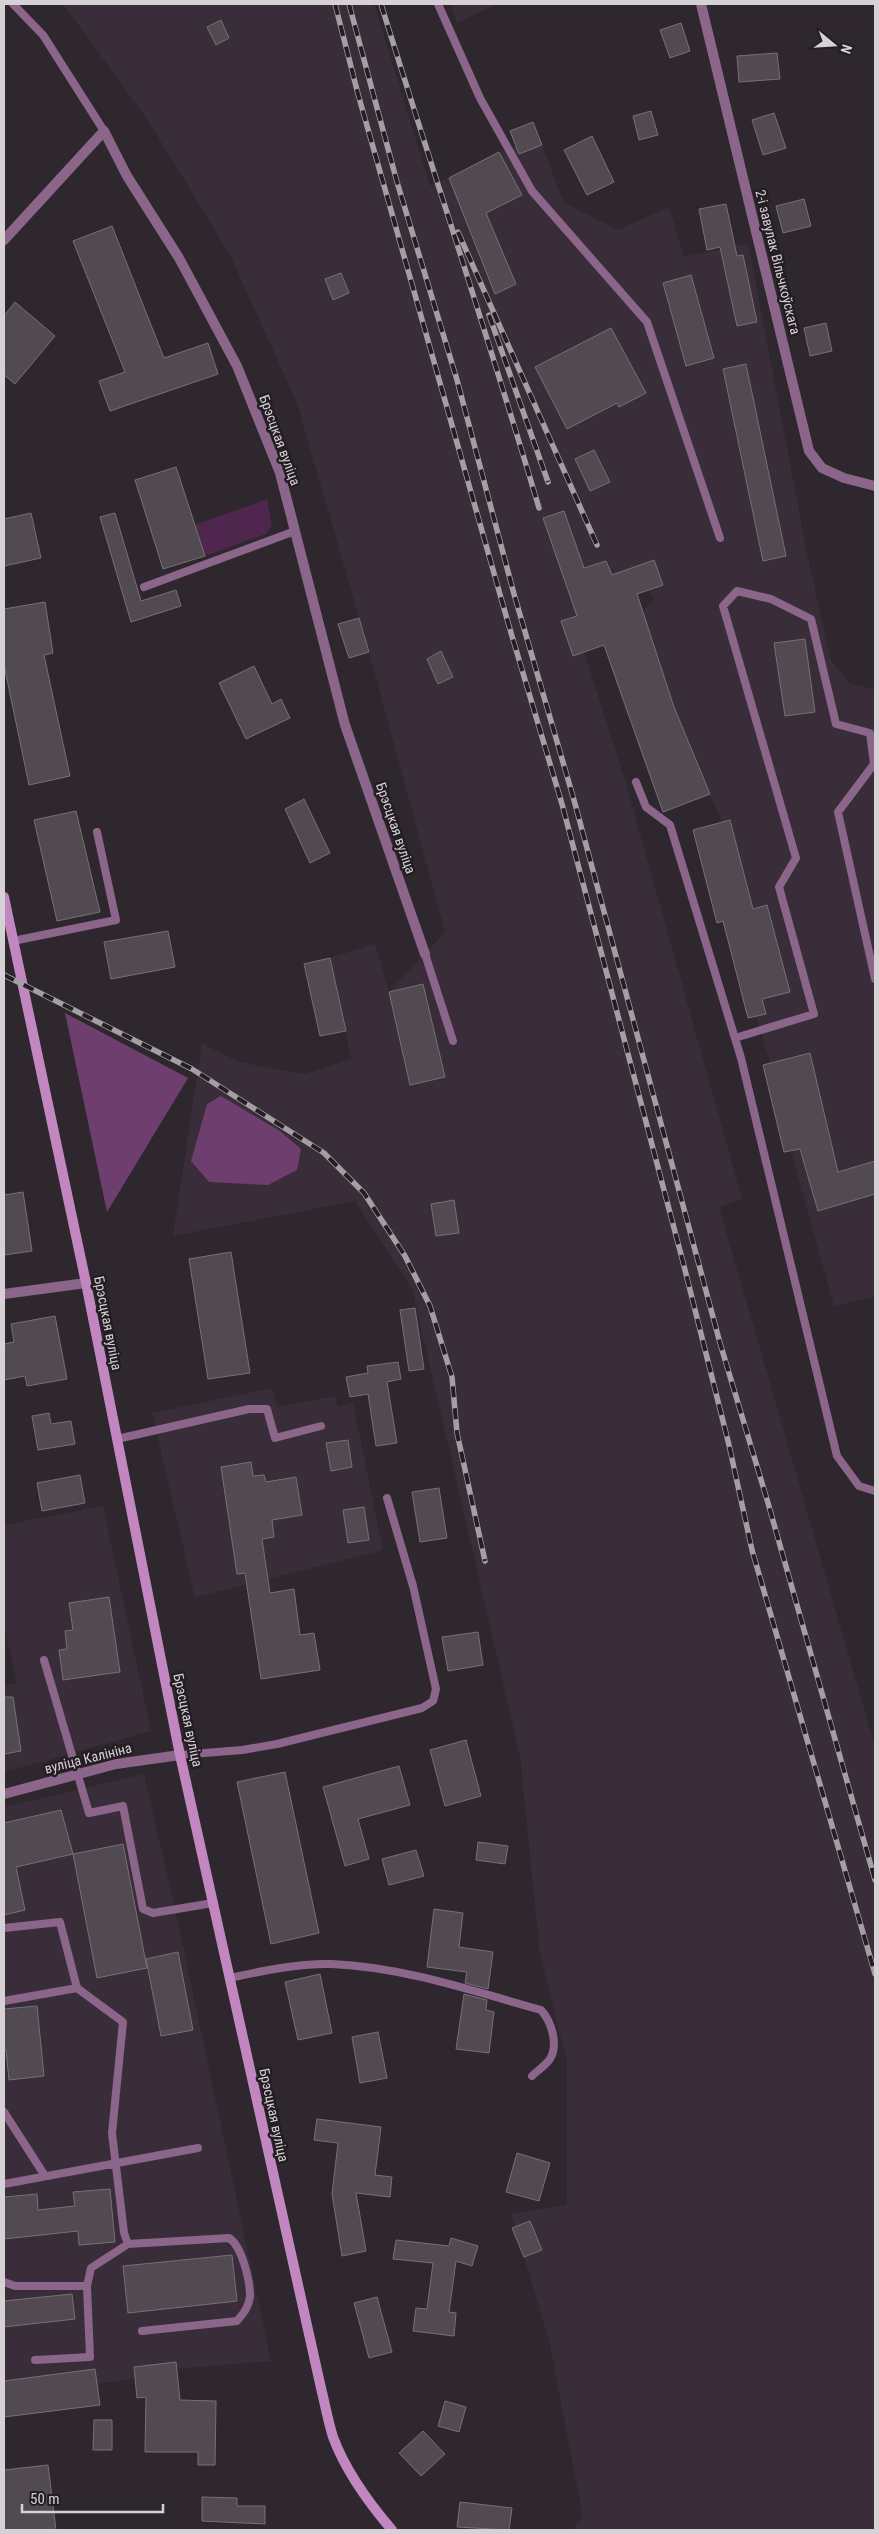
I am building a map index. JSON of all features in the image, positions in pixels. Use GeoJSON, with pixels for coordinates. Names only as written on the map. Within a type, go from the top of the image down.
{"type":"FeatureCollection","features":[{"type":"Feature","properties":{"kind":"main road","name":"Брэсцкая вуліца"},"geometry":{"type":"LineString","coordinates":[[4,897],[86,1283],[180,1755],[333,2437],[352,2476],[373,2508],[392,2530]]}},
{"type":"Feature","properties":{"kind":"street","name":"2-і завулак Вільчкоўскага"},"geometry":{"type":"LineString","coordinates":[[701,4],[809,451],[822,468],[844,478],[875,486]]}},
{"type":"Feature","properties":{"kind":"street"},"geometry":{"type":"LineString","coordinates":[[4,240],[104,131]]}},
{"type":"Feature","properties":{"kind":"street","name":"Брэсцкая вуліца"},"geometry":{"type":"LineString","coordinates":[[104,131],[127,176],[179,258],[237,366],[280,473],[345,725],[425,954]]}},
{"type":"Feature","properties":{"kind":"street"},"geometry":{"type":"LineString","coordinates":[[4,1294],[86,1283]]}},
{"type":"Feature","properties":{"kind":"street","name":"вуліца Калініна"},"geometry":{"type":"LineString","coordinates":[[4,1794],[130,1761],[180,1755]]}},
{"type":"Feature","properties":{"kind":"lane"},"geometry":{"type":"LineString","coordinates":[[13,4],[43,35],[104,131]]}},
{"type":"Feature","properties":{"kind":"lane"},"geometry":{"type":"LineString","coordinates":[[438,4],[480,98],[532,191],[647,322],[720,538]]}},
{"type":"Feature","properties":{"kind":"lane"},"geometry":{"type":"LineString","coordinates":[[144,587],[295,531]]}},
{"type":"Feature","properties":{"kind":"lane"},"geometry":{"type":"LineString","coordinates":[[735,1038],[814,1014],[779,887],[796,858],[723,606],[737,591],[771,599],[811,619],[836,724],[870,733],[874,764],[838,812],[875,979]]}},
{"type":"Feature","properties":{"kind":"lane"},"geometry":{"type":"LineString","coordinates":[[636,782],[646,806],[670,825],[735,1038],[837,1456],[859,1486],[875,1491]]}},
{"type":"Feature","properties":{"kind":"lane"},"geometry":{"type":"LineString","coordinates":[[13,941],[116,920],[97,832]]}},
{"type":"Feature","properties":{"kind":"lane"},"geometry":{"type":"LineString","coordinates":[[425,954],[453,1041]]}},
{"type":"Feature","properties":{"kind":"lane"},"geometry":{"type":"LineString","coordinates":[[117,1439],[249,1409],[267,1409],[275,1438],[321,1426]]}},
{"type":"Feature","properties":{"kind":"lane"},"geometry":{"type":"LineString","coordinates":[[180,1755],[242,1750],[277,1744],[422,1708],[433,1701],[436,1689],[413,1586],[387,1498]]}},
{"type":"Feature","properties":{"kind":"lane"},"geometry":{"type":"LineString","coordinates":[[44,1660],[89,1813],[123,1806],[143,1909],[153,1913],[213,1903]]}},
{"type":"Feature","properties":{"kind":"lane"},"geometry":{"type":"LineString","coordinates":[[4,1928],[60,1922],[77,1988],[123,2022],[112,2133],[124,2233],[128,2244]]}},
{"type":"Feature","properties":{"kind":"lane"},"geometry":{"type":"LineString","coordinates":[[230,1978],[260,1971],[330,1964],[382,1968],[541,2010],[550,2020],[554,2044],[550,2059],[532,2076]]}},
{"type":"Feature","properties":{"kind":"lane"},"geometry":{"type":"LineString","coordinates":[[4,2001],[77,1988]]}},
{"type":"Feature","properties":{"kind":"lane"},"geometry":{"type":"LineString","coordinates":[[4,2112],[45,2176]]}},
{"type":"Feature","properties":{"kind":"lane"},"geometry":{"type":"LineString","coordinates":[[4,2184],[198,2148]]}},
{"type":"Feature","properties":{"kind":"lane"},"geometry":{"type":"LineString","coordinates":[[35,2360],[90,2357],[87,2286],[91,2268],[128,2244],[229,2238],[236,2242],[244,2264],[250,2296],[246,2311],[237,2320],[142,2331]]}},
{"type":"Feature","properties":{"kind":"lane"},"geometry":{"type":"LineString","coordinates":[[4,2282],[15,2286],[87,2286]]}},
{"type":"Feature","properties":{"kind":"shaded area"},"geometry":{"type":"Polygon","coordinates":[[[63,4],[374,4],[430,186],[499,152],[516,147],[510,131],[533,122],[564,203],[618,230],[669,207],[684,257],[748,243],[809,563],[831,660],[849,683],[875,690],[875,1297],[834,1306],[791,1151],[784,1152],[763,1065],[770,1062],[756,1017],[748,1018],[723,922],[717,923],[693,830],[722,822],[710,795],[663,812],[633,732],[677,714],[671,699],[626,714],[595,618],[640,603],[643,611],[654,600],[649,590],[561,621],[573,656],[584,652],[626,784],[742,1199],[719,1207],[875,1747],[875,2530],[572,2530],[583,2517],[549,2340],[511,2214],[567,2205],[567,2062],[540,1954],[520,1756],[412,1289],[355,1201],[173,1236],[202,1043],[239,1062],[304,1074],[351,1059],[330,958],[375,944],[389,992],[445,932],[369,652],[297,403],[230,255],[147,119],[63,4]]]}},
{"type":"Feature","properties":{"kind":"shaded area"},"geometry":{"type":"Polygon","coordinates":[[[450,4],[498,4],[457,23],[450,4]]]}},
{"type":"Feature","properties":{"kind":"shaded area"},"geometry":{"type":"Polygon","coordinates":[[[267,499],[272,526],[266,534],[205,556],[195,525],[267,499]]]}},
{"type":"Feature","properties":{"kind":"shaded area"},"geometry":{"type":"Polygon","coordinates":[[[65,1013],[188,1078],[107,1212],[65,1013]]]}},
{"type":"Feature","properties":{"kind":"shaded area"},"geometry":{"type":"Polygon","coordinates":[[[221,1096],[280,1131],[301,1149],[297,1170],[268,1185],[209,1182],[191,1161],[207,1104],[221,1096]]]}},
{"type":"Feature","properties":{"kind":"shaded area"},"geometry":{"type":"Polygon","coordinates":[[[272,1388],[277,1407],[335,1396],[338,1407],[353,1403],[383,1550],[195,1597],[152,1413],[272,1388]]]}},
{"type":"Feature","properties":{"kind":"shaded area"},"geometry":{"type":"Polygon","coordinates":[[[103,1506],[151,1731],[4,1772],[4,1686],[17,1683],[4,1627],[4,1525],[103,1506]]]}},
{"type":"Feature","properties":{"kind":"shaded area"},"geometry":{"type":"Polygon","coordinates":[[[144,1774],[175,1909],[271,2361],[177,2369],[179,2394],[137,2398],[135,2378],[98,2384],[100,2405],[4,2417],[4,1807],[144,1774]]]}},
{"type":"Feature","properties":{"kind":"building"},"geometry":{"type":"Polygon","coordinates":[[[221,20],[229,38],[216,45],[207,27],[221,20]]]}},
{"type":"Feature","properties":{"kind":"building"},"geometry":{"type":"Polygon","coordinates":[[[681,23],[690,51],[670,58],[660,30],[681,23]]]}},
{"type":"Feature","properties":{"kind":"building"},"geometry":{"type":"Polygon","coordinates":[[[777,53],[780,79],[739,82],[737,56],[777,53]]]}},
{"type":"Feature","properties":{"kind":"building"},"geometry":{"type":"Polygon","coordinates":[[[651,111],[658,135],[639,140],[633,116],[651,111]]]}},
{"type":"Feature","properties":{"kind":"building"},"geometry":{"type":"Polygon","coordinates":[[[774,113],[786,148],[763,155],[752,120],[774,113]]]}},
{"type":"Feature","properties":{"kind":"building"},"geometry":{"type":"Polygon","coordinates":[[[533,122],[542,145],[519,154],[510,131],[533,122]]]}},
{"type":"Feature","properties":{"kind":"building"},"geometry":{"type":"Polygon","coordinates":[[[592,136],[614,182],[587,195],[564,150],[592,136]]]}},
{"type":"Feature","properties":{"kind":"building"},"geometry":{"type":"Polygon","coordinates":[[[499,152],[522,195],[486,213],[516,284],[495,294],[449,178],[499,152]]]}},
{"type":"Feature","properties":{"kind":"building"},"geometry":{"type":"Polygon","coordinates":[[[804,199],[811,226],[783,233],[776,206],[804,199]]]}},
{"type":"Feature","properties":{"kind":"building"},"geometry":{"type":"Polygon","coordinates":[[[726,204],[737,256],[743,255],[757,322],[737,326],[720,247],[707,250],[699,209],[726,204]]]}},
{"type":"Feature","properties":{"kind":"building"},"geometry":{"type":"Polygon","coordinates":[[[112,226],[164,358],[208,343],[218,374],[110,411],[99,381],[125,372],[73,241],[112,226]]]}},
{"type":"Feature","properties":{"kind":"building"},"geometry":{"type":"Polygon","coordinates":[[[341,273],[349,293],[333,300],[325,279],[341,273]]]}},
{"type":"Feature","properties":{"kind":"building"},"geometry":{"type":"Polygon","coordinates":[[[691,275],[714,358],[686,366],[663,283],[691,275]]]}},
{"type":"Feature","properties":{"kind":"building"},"geometry":{"type":"Polygon","coordinates":[[[15,302],[55,336],[15,384],[4,375],[4,316],[15,302]]]}},
{"type":"Feature","properties":{"kind":"building"},"geometry":{"type":"Polygon","coordinates":[[[826,323],[832,351],[810,356],[804,328],[826,323]]]}},
{"type":"Feature","properties":{"kind":"building"},"geometry":{"type":"Polygon","coordinates":[[[611,328],[646,393],[619,407],[617,403],[567,429],[535,367],[611,328]]]}},
{"type":"Feature","properties":{"kind":"building"},"geometry":{"type":"Polygon","coordinates":[[[746,364],[786,556],[763,561],[723,369],[746,364]]]}},
{"type":"Feature","properties":{"kind":"building"},"geometry":{"type":"Polygon","coordinates":[[[594,450],[610,482],[590,491],[575,459],[594,450]]]}},
{"type":"Feature","properties":{"kind":"building"},"geometry":{"type":"Polygon","coordinates":[[[176,467],[205,556],[163,569],[135,480],[176,467]]]}},
{"type":"Feature","properties":{"kind":"building"},"geometry":{"type":"Polygon","coordinates":[[[564,511],[584,568],[606,561],[612,575],[654,560],[663,585],[637,594],[674,707],[710,794],[663,812],[604,645],[573,656],[561,621],[577,616],[543,518],[564,511]]]}},
{"type":"Feature","properties":{"kind":"building"},"geometry":{"type":"Polygon","coordinates":[[[31,513],[41,558],[4,566],[4,519],[31,513]]]}},
{"type":"Feature","properties":{"kind":"building"},"geometry":{"type":"Polygon","coordinates":[[[115,513],[141,601],[176,590],[181,606],[131,622],[100,517],[115,513]]]}},
{"type":"Feature","properties":{"kind":"building"},"geometry":{"type":"Polygon","coordinates":[[[45,602],[53,653],[44,655],[70,776],[29,785],[4,665],[4,609],[45,602]]]}},
{"type":"Feature","properties":{"kind":"building"},"geometry":{"type":"Polygon","coordinates":[[[359,618],[369,652],[349,658],[338,624],[359,618]]]}},
{"type":"Feature","properties":{"kind":"building"},"geometry":{"type":"Polygon","coordinates":[[[805,639],[815,712],[785,716],[774,643],[805,639]]]}},
{"type":"Feature","properties":{"kind":"building"},"geometry":{"type":"Polygon","coordinates":[[[441,651],[453,677],[438,684],[427,659],[441,651]]]}},
{"type":"Feature","properties":{"kind":"building"},"geometry":{"type":"Polygon","coordinates":[[[254,666],[272,704],[281,699],[290,718],[246,739],[219,683],[254,666]]]}},
{"type":"Feature","properties":{"kind":"building"},"geometry":{"type":"Polygon","coordinates":[[[304,799],[330,853],[310,863],[285,809],[304,799]]]}},
{"type":"Feature","properties":{"kind":"building"},"geometry":{"type":"Polygon","coordinates":[[[76,811],[100,912],[57,921],[34,820],[76,811]]]}},
{"type":"Feature","properties":{"kind":"building"},"geometry":{"type":"Polygon","coordinates":[[[730,820],[753,909],[767,905],[790,992],[762,999],[766,1014],[748,1018],[723,921],[717,923],[693,830],[730,820]]]}},
{"type":"Feature","properties":{"kind":"building"},"geometry":{"type":"Polygon","coordinates":[[[168,931],[175,967],[111,979],[104,942],[168,931]]]}},
{"type":"Feature","properties":{"kind":"building"},"geometry":{"type":"Polygon","coordinates":[[[330,958],[346,1031],[320,1036],[304,964],[330,958]]]}},
{"type":"Feature","properties":{"kind":"building"},"geometry":{"type":"Polygon","coordinates":[[[423,984],[445,1077],[410,1085],[389,992],[423,984]]]}},
{"type":"Feature","properties":{"kind":"building"},"geometry":{"type":"Polygon","coordinates":[[[810,1053],[838,1172],[875,1161],[875,1194],[818,1211],[800,1149],[784,1152],[763,1065],[810,1053]]]}},
{"type":"Feature","properties":{"kind":"building"},"geometry":{"type":"Polygon","coordinates":[[[23,1192],[32,1251],[4,1255],[4,1195],[23,1192]]]}},
{"type":"Feature","properties":{"kind":"building"},"geometry":{"type":"Polygon","coordinates":[[[454,1200],[459,1233],[436,1236],[431,1204],[454,1200]]]}},
{"type":"Feature","properties":{"kind":"building"},"geometry":{"type":"Polygon","coordinates":[[[231,1252],[250,1373],[208,1379],[189,1259],[231,1252]]]}},
{"type":"Feature","properties":{"kind":"building"},"geometry":{"type":"Polygon","coordinates":[[[415,1308],[424,1369],[409,1371],[400,1310],[415,1308]]]}},
{"type":"Feature","properties":{"kind":"building"},"geometry":{"type":"Polygon","coordinates":[[[55,1316],[67,1379],[27,1386],[25,1376],[4,1380],[4,1344],[14,1342],[11,1324],[55,1316]]]}},
{"type":"Feature","properties":{"kind":"building"},"geometry":{"type":"Polygon","coordinates":[[[398,1362],[401,1379],[387,1382],[397,1443],[376,1446],[368,1394],[350,1397],[346,1377],[368,1373],[367,1366],[398,1362]]]}},
{"type":"Feature","properties":{"kind":"building"},"geometry":{"type":"Polygon","coordinates":[[[49,1413],[51,1424],[71,1421],[75,1444],[38,1450],[32,1416],[49,1413]]]}},
{"type":"Feature","properties":{"kind":"building"},"geometry":{"type":"Polygon","coordinates":[[[348,1440],[352,1467],[331,1471],[326,1443],[348,1440]]]}},
{"type":"Feature","properties":{"kind":"building"},"geometry":{"type":"Polygon","coordinates":[[[251,1462],[253,1476],[264,1475],[266,1482],[296,1477],[302,1515],[272,1520],[274,1537],[262,1539],[270,1593],[294,1589],[300,1635],[314,1633],[320,1670],[261,1679],[245,1573],[237,1574],[221,1467],[251,1462]]]}},
{"type":"Feature","properties":{"kind":"building"},"geometry":{"type":"Polygon","coordinates":[[[80,1475],[85,1503],[42,1511],[37,1483],[80,1475]]]}},
{"type":"Feature","properties":{"kind":"building"},"geometry":{"type":"Polygon","coordinates":[[[439,1488],[447,1538],[420,1542],[412,1492],[439,1488]]]}},
{"type":"Feature","properties":{"kind":"building"},"geometry":{"type":"Polygon","coordinates":[[[364,1507],[369,1540],[348,1543],[343,1510],[364,1507]]]}},
{"type":"Feature","properties":{"kind":"building"},"geometry":{"type":"Polygon","coordinates":[[[109,1597],[120,1672],[63,1680],[59,1650],[67,1649],[65,1631],[73,1630],[69,1603],[109,1597]]]}},
{"type":"Feature","properties":{"kind":"building"},"geometry":{"type":"Polygon","coordinates":[[[478,1632],[483,1665],[448,1671],[442,1637],[478,1632]]]}},
{"type":"Feature","properties":{"kind":"building"},"geometry":{"type":"Polygon","coordinates":[[[4,1697],[13,1697],[21,1751],[4,1754],[4,1697]]]}},
{"type":"Feature","properties":{"kind":"building"},"geometry":{"type":"Polygon","coordinates":[[[466,1740],[481,1796],[445,1806],[430,1750],[466,1740]]]}},
{"type":"Feature","properties":{"kind":"building"},"geometry":{"type":"Polygon","coordinates":[[[399,1766],[410,1805],[358,1819],[369,1859],[345,1866],[323,1787],[399,1766]]]}},
{"type":"Feature","properties":{"kind":"building"},"geometry":{"type":"Polygon","coordinates":[[[285,1772],[319,1933],[271,1944],[237,1782],[285,1772]]]}},
{"type":"Feature","properties":{"kind":"building"},"geometry":{"type":"Polygon","coordinates":[[[61,1810],[73,1854],[16,1867],[25,1910],[4,1915],[4,1823],[61,1810]]]}},
{"type":"Feature","properties":{"kind":"building"},"geometry":{"type":"Polygon","coordinates":[[[478,1842],[508,1846],[505,1864],[476,1860],[478,1842]]]}},
{"type":"Feature","properties":{"kind":"building"},"geometry":{"type":"Polygon","coordinates":[[[123,1844],[147,1968],[97,1978],[73,1854],[123,1844]]]}},
{"type":"Feature","properties":{"kind":"building"},"geometry":{"type":"Polygon","coordinates":[[[416,1850],[424,1876],[389,1885],[382,1859],[416,1850]]]}},
{"type":"Feature","properties":{"kind":"building"},"geometry":{"type":"Polygon","coordinates":[[[434,1909],[463,1913],[459,1947],[493,1952],[488,1989],[465,1983],[467,1972],[427,1967],[434,1909]]]}},
{"type":"Feature","properties":{"kind":"building"},"geometry":{"type":"Polygon","coordinates":[[[178,1952],[193,2030],[161,2036],[146,1959],[178,1952]]]}},
{"type":"Feature","properties":{"kind":"building"},"geometry":{"type":"Polygon","coordinates":[[[320,1974],[332,2033],[298,2040],[285,1982],[320,1974]]]}},
{"type":"Feature","properties":{"kind":"building"},"geometry":{"type":"Polygon","coordinates":[[[464,1994],[487,2000],[486,2010],[494,2012],[489,2053],[456,2049],[464,1994]]]}},
{"type":"Feature","properties":{"kind":"building"},"geometry":{"type":"Polygon","coordinates":[[[37,2006],[44,2076],[9,2080],[6,2050],[4,2050],[4,2009],[37,2006]]]}},
{"type":"Feature","properties":{"kind":"building"},"geometry":{"type":"Polygon","coordinates":[[[378,2032],[387,2078],[360,2083],[352,2037],[378,2032]]]}},
{"type":"Feature","properties":{"kind":"building"},"geometry":{"type":"Polygon","coordinates":[[[317,2119],[381,2127],[375,2175],[392,2177],[390,2197],[356,2193],[366,2251],[342,2256],[332,2194],[338,2143],[314,2140],[317,2119]]]}},
{"type":"Feature","properties":{"kind":"building"},"geometry":{"type":"Polygon","coordinates":[[[517,2153],[550,2163],[539,2201],[506,2192],[517,2153]]]}},
{"type":"Feature","properties":{"kind":"building"},"geometry":{"type":"Polygon","coordinates":[[[110,2189],[115,2242],[79,2245],[78,2231],[4,2239],[4,2197],[37,2194],[38,2210],[75,2206],[73,2192],[110,2189]]]}},
{"type":"Feature","properties":{"kind":"building"},"geometry":{"type":"Polygon","coordinates":[[[530,2221],[542,2250],[524,2257],[512,2228],[530,2221]]]}},
{"type":"Feature","properties":{"kind":"building"},"geometry":{"type":"Polygon","coordinates":[[[451,2238],[478,2246],[472,2266],[456,2261],[449,2312],[456,2313],[454,2336],[413,2331],[416,2308],[427,2309],[433,2263],[393,2259],[396,2240],[449,2246],[451,2238]]]}},
{"type":"Feature","properties":{"kind":"building"},"geometry":{"type":"Polygon","coordinates":[[[232,2255],[237,2301],[128,2313],[123,2266],[232,2255]]]}},
{"type":"Feature","properties":{"kind":"building"},"geometry":{"type":"Polygon","coordinates":[[[72,2294],[75,2319],[4,2327],[4,2301],[72,2294]]]}},
{"type":"Feature","properties":{"kind":"building"},"geometry":{"type":"Polygon","coordinates":[[[377,2297],[392,2352],[369,2358],[354,2303],[377,2297]]]}},
{"type":"Feature","properties":{"kind":"building"},"geometry":{"type":"Polygon","coordinates":[[[176,2362],[180,2400],[216,2401],[215,2465],[198,2465],[198,2452],[145,2452],[146,2397],[137,2398],[134,2367],[176,2362]]]}},
{"type":"Feature","properties":{"kind":"building"},"geometry":{"type":"Polygon","coordinates":[[[95,2369],[100,2405],[4,2417],[4,2381],[95,2369]]]}},
{"type":"Feature","properties":{"kind":"building"},"geometry":{"type":"Polygon","coordinates":[[[445,2401],[466,2407],[459,2432],[438,2426],[445,2401]]]}},
{"type":"Feature","properties":{"kind":"building"},"geometry":{"type":"Polygon","coordinates":[[[94,2420],[112,2420],[112,2450],[93,2450],[94,2420]]]}},
{"type":"Feature","properties":{"kind":"building"},"geometry":{"type":"Polygon","coordinates":[[[423,2431],[445,2454],[421,2476],[399,2453],[423,2431]]]}},
{"type":"Feature","properties":{"kind":"building"},"geometry":{"type":"Polygon","coordinates":[[[48,2465],[56,2530],[4,2530],[4,2470],[48,2465]]]}},
{"type":"Feature","properties":{"kind":"building"},"geometry":{"type":"Polygon","coordinates":[[[202,2497],[237,2498],[237,2506],[265,2506],[265,2524],[202,2521],[202,2497]]]}},
{"type":"Feature","properties":{"kind":"building"},"geometry":{"type":"Polygon","coordinates":[[[460,2502],[512,2508],[509,2530],[457,2527],[460,2502]]]}},
{"type":"Feature","properties":{"kind":"railway"},"geometry":{"type":"LineString","coordinates":[[335,4],[358,94],[509,626],[562,804],[683,1262],[729,1445],[752,1550],[875,1974]]}},
{"type":"Feature","properties":{"kind":"railway"},"geometry":{"type":"LineString","coordinates":[[349,4],[397,182],[457,380],[514,594],[574,800],[720,1343],[768,1503],[875,1880]]}},
{"type":"Feature","properties":{"kind":"railway"},"geometry":{"type":"LineString","coordinates":[[381,4],[539,508]]}},
{"type":"Feature","properties":{"kind":"railway"},"geometry":{"type":"LineString","coordinates":[[458,232],[597,545]]}},
{"type":"Feature","properties":{"kind":"railway"},"geometry":{"type":"LineString","coordinates":[[489,315],[548,482]]}},
{"type":"Feature","properties":{"kind":"railway"},"geometry":{"type":"LineString","coordinates":[[4,975],[192,1069],[324,1153],[364,1193],[405,1256],[430,1306],[452,1377],[457,1433],[485,1561]]}}]}
